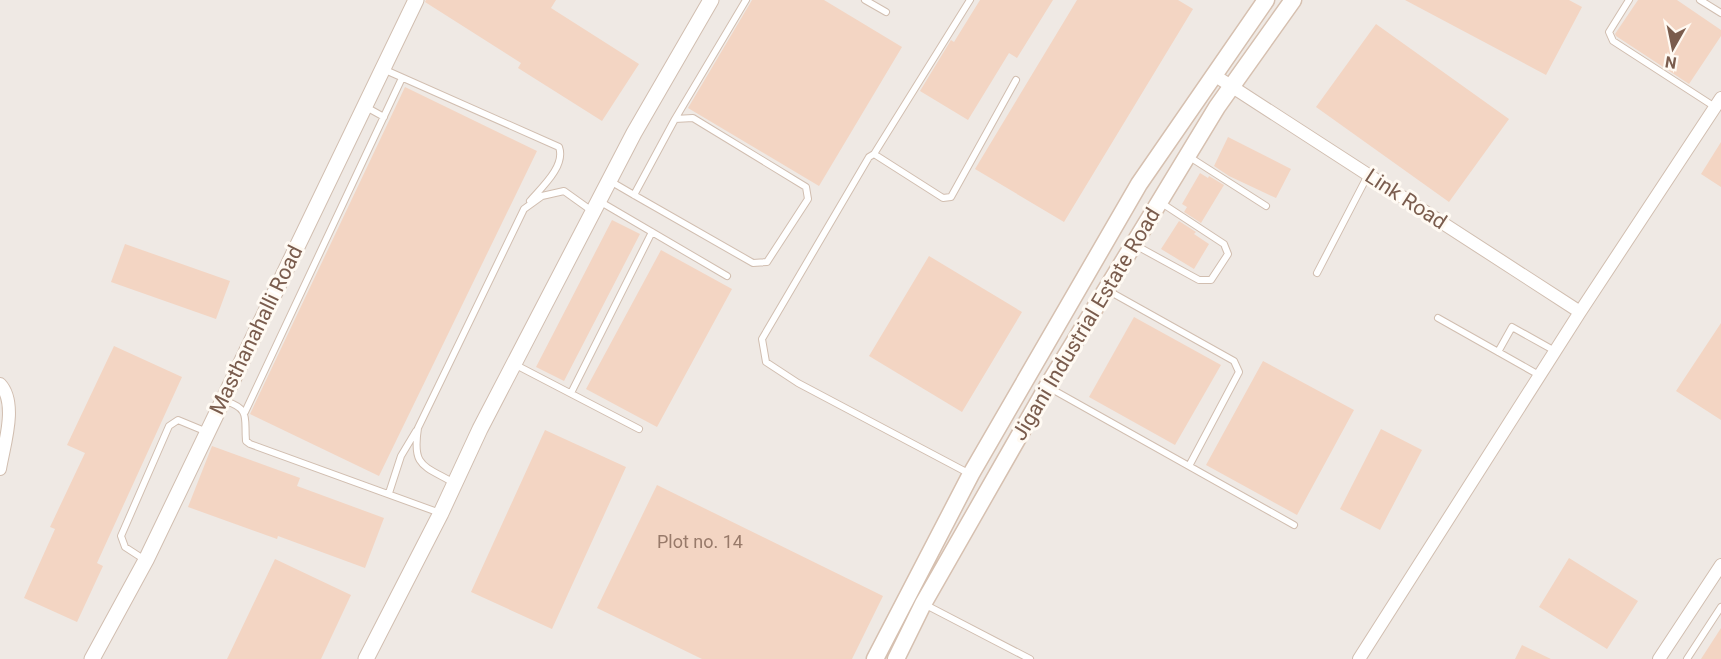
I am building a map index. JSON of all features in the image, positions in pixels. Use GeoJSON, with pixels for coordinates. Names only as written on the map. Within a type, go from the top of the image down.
{"type":"FeatureCollection","features":[{"type":"Feature","properties":{"kind":"main road","name":"Jigani Industrial Estate Road"},"geometry":{"type":"LineString","coordinates":[[875,659],[971,474],[1139,184],[1266,0]]}},
{"type":"Feature","properties":{"kind":"main road","name":"Jigani Industrial Estate Road"},"geometry":{"type":"LineString","coordinates":[[896,659],[923,604],[1047,387],[1187,156],[1231,87],[1293,0]]}},
{"type":"Feature","properties":{"kind":"street","name":"Masthanahalli Road"},"geometry":{"type":"LineString","coordinates":[[92,659],[146,560],[416,0]]}},
{"type":"Feature","properties":{"kind":"street"},"geometry":{"type":"LineString","coordinates":[[366,659],[609,180],[711,0]]}},
{"type":"Feature","properties":{"kind":"street","name":"Link Road"},"geometry":{"type":"LineString","coordinates":[[1214,75],[1580,312]]}},
{"type":"Feature","properties":{"kind":"street"},"geometry":{"type":"LineString","coordinates":[[1359,659],[1539,375],[1718,102]]}},
{"type":"Feature","properties":{"kind":"street"},"geometry":{"type":"LineString","coordinates":[[0,384],[5,389],[10,404],[0,469]]}},
{"type":"Feature","properties":{"kind":"street"},"geometry":{"type":"LineString","coordinates":[[1659,659],[1719,571]]}},
{"type":"Feature","properties":{"kind":"lane"},"geometry":{"type":"LineString","coordinates":[[634,195],[675,119],[746,0]]}},
{"type":"Feature","properties":{"kind":"lane"},"geometry":{"type":"LineString","coordinates":[[865,0],[886,12]]}},
{"type":"Feature","properties":{"kind":"lane"},"geometry":{"type":"LineString","coordinates":[[970,0],[874,154],[869,157],[762,339],[765,362],[798,383],[971,474]]}},
{"type":"Feature","properties":{"kind":"lane"},"geometry":{"type":"LineString","coordinates":[[1629,0],[1609,32],[1613,41],[1718,102]]}},
{"type":"Feature","properties":{"kind":"lane"},"geometry":{"type":"LineString","coordinates":[[1700,0],[1721,13]]}},
{"type":"Feature","properties":{"kind":"lane"},"geometry":{"type":"LineString","coordinates":[[383,69],[559,147],[561,158],[524,209],[418,428],[401,456],[389,493]]}},
{"type":"Feature","properties":{"kind":"lane"},"geometry":{"type":"LineString","coordinates":[[245,412],[402,78]]}},
{"type":"Feature","properties":{"kind":"lane"},"geometry":{"type":"LineString","coordinates":[[874,154],[943,198],[951,197],[1016,81]]}},
{"type":"Feature","properties":{"kind":"lane"},"geometry":{"type":"LineString","coordinates":[[364,106],[384,117]]}},
{"type":"Feature","properties":{"kind":"lane"},"geometry":{"type":"LineString","coordinates":[[609,180],[753,263],[766,262],[808,200],[806,187],[693,118],[675,119]]}},
{"type":"Feature","properties":{"kind":"lane"},"geometry":{"type":"LineString","coordinates":[[1187,156],[1266,206]]}},
{"type":"Feature","properties":{"kind":"lane"},"geometry":{"type":"LineString","coordinates":[[1317,273],[1369,174]]}},
{"type":"Feature","properties":{"kind":"lane"},"geometry":{"type":"LineString","coordinates":[[524,209],[542,196],[564,191],[652,232],[727,276]]}},
{"type":"Feature","properties":{"kind":"lane"},"geometry":{"type":"LineString","coordinates":[[1134,245],[1199,280],[1211,280],[1228,254],[1224,244],[1159,202]]}},
{"type":"Feature","properties":{"kind":"lane"},"geometry":{"type":"LineString","coordinates":[[571,393],[652,232]]}},
{"type":"Feature","properties":{"kind":"lane"},"geometry":{"type":"LineString","coordinates":[[1106,290],[1234,361],[1239,372],[1189,466]]}},
{"type":"Feature","properties":{"kind":"lane"},"geometry":{"type":"LineString","coordinates":[[1438,318],[1539,375]]}},
{"type":"Feature","properties":{"kind":"lane"},"geometry":{"type":"LineString","coordinates":[[1498,352],[1512,327],[1555,351]]}},
{"type":"Feature","properties":{"kind":"lane"},"geometry":{"type":"LineString","coordinates":[[514,364],[639,429]]}},
{"type":"Feature","properties":{"kind":"lane"},"geometry":{"type":"LineString","coordinates":[[1047,387],[1294,525]]}},
{"type":"Feature","properties":{"kind":"lane"},"geometry":{"type":"LineString","coordinates":[[222,400],[237,404],[245,412],[246,441],[250,444],[441,513]]}},
{"type":"Feature","properties":{"kind":"lane"},"geometry":{"type":"LineString","coordinates":[[146,560],[125,547],[121,536],[170,426],[178,420],[207,432]]}},
{"type":"Feature","properties":{"kind":"lane"},"geometry":{"type":"LineString","coordinates":[[418,428],[416,457],[424,466],[455,483]]}},
{"type":"Feature","properties":{"kind":"lane"},"geometry":{"type":"LineString","coordinates":[[923,604],[1030,659]]}},
{"type":"Feature","properties":{"kind":"lane"},"geometry":{"type":"LineString","coordinates":[[1687,659],[1721,607]]}},
{"type":"Feature","properties":{"kind":"shaded area"},"geometry":{"type":"Polygon","coordinates":[[[0,0],[1721,0],[1721,659],[0,659],[0,0]]]}},
{"type":"Feature","properties":{"kind":"building"},"geometry":{"type":"Polygon","coordinates":[[[426,0],[556,0],[551,8],[639,64],[602,121],[518,68],[521,63],[425,2],[426,0]]]}},
{"type":"Feature","properties":{"kind":"building"},"geometry":{"type":"Polygon","coordinates":[[[752,0],[824,0],[902,47],[819,186],[688,108],[752,0]]]}},
{"type":"Feature","properties":{"kind":"building"},"geometry":{"type":"Polygon","coordinates":[[[980,0],[1053,0],[1017,58],[1009,53],[968,120],[920,91],[951,40],[954,42],[980,0]]]}},
{"type":"Feature","properties":{"kind":"building"},"geometry":{"type":"Polygon","coordinates":[[[1077,0],[1178,0],[1193,9],[1064,222],[975,169],[1077,0]]]}},
{"type":"Feature","properties":{"kind":"building"},"geometry":{"type":"Polygon","coordinates":[[[1405,0],[1569,0],[1582,7],[1546,75],[1405,0]]]}},
{"type":"Feature","properties":{"kind":"building"},"geometry":{"type":"Polygon","coordinates":[[[1638,0],[1677,0],[1721,30],[1721,36],[1689,84],[1616,36],[1615,34],[1638,0]]]}},
{"type":"Feature","properties":{"kind":"building"},"geometry":{"type":"Polygon","coordinates":[[[1376,24],[1509,119],[1449,202],[1316,107],[1376,24]]]}},
{"type":"Feature","properties":{"kind":"building"},"geometry":{"type":"Polygon","coordinates":[[[405,87],[537,151],[379,476],[250,414],[405,87]]]}},
{"type":"Feature","properties":{"kind":"building"},"geometry":{"type":"Polygon","coordinates":[[[1228,137],[1291,169],[1276,198],[1229,176],[1214,166],[1228,137]]]}},
{"type":"Feature","properties":{"kind":"building"},"geometry":{"type":"Polygon","coordinates":[[[1721,142],[1721,187],[1701,174],[1721,142]]]}},
{"type":"Feature","properties":{"kind":"building"},"geometry":{"type":"Polygon","coordinates":[[[1200,173],[1224,185],[1201,223],[1184,212],[1187,207],[1182,204],[1200,173]]]}},
{"type":"Feature","properties":{"kind":"building"},"geometry":{"type":"Polygon","coordinates":[[[612,220],[640,234],[564,381],[536,367],[612,220]]]}},
{"type":"Feature","properties":{"kind":"building"},"geometry":{"type":"Polygon","coordinates":[[[1179,221],[1209,244],[1194,269],[1161,249],[1179,221]]]}},
{"type":"Feature","properties":{"kind":"building"},"geometry":{"type":"Polygon","coordinates":[[[125,244],[230,281],[216,319],[111,282],[125,244]]]}},
{"type":"Feature","properties":{"kind":"building"},"geometry":{"type":"Polygon","coordinates":[[[661,250],[732,289],[657,427],[586,389],[661,250]]]}},
{"type":"Feature","properties":{"kind":"building"},"geometry":{"type":"Polygon","coordinates":[[[929,256],[1022,312],[962,412],[869,356],[929,256]]]}},
{"type":"Feature","properties":{"kind":"building"},"geometry":{"type":"Polygon","coordinates":[[[1134,317],[1221,365],[1175,445],[1089,397],[1134,317]]]}},
{"type":"Feature","properties":{"kind":"building"},"geometry":{"type":"Polygon","coordinates":[[[1721,323],[1721,420],[1676,391],[1721,323]]]}},
{"type":"Feature","properties":{"kind":"building"},"geometry":{"type":"Polygon","coordinates":[[[114,346],[182,377],[97,563],[103,566],[77,622],[24,598],[55,529],[50,527],[85,453],[67,445],[114,346]]]}},
{"type":"Feature","properties":{"kind":"building"},"geometry":{"type":"Polygon","coordinates":[[[1263,361],[1354,410],[1297,515],[1206,465],[1263,361]]]}},
{"type":"Feature","properties":{"kind":"building"},"geometry":{"type":"Polygon","coordinates":[[[1381,429],[1422,450],[1380,530],[1340,509],[1381,429]]]}},
{"type":"Feature","properties":{"kind":"building"},"geometry":{"type":"Polygon","coordinates":[[[545,430],[626,467],[552,629],[471,592],[545,430]]]}},
{"type":"Feature","properties":{"kind":"building"},"geometry":{"type":"Polygon","coordinates":[[[212,446],[300,478],[297,486],[384,518],[365,568],[278,536],[277,539],[188,507],[212,446]]]}},
{"type":"Feature","properties":{"kind":"building"},"geometry":{"type":"Polygon","coordinates":[[[657,485],[883,596],[852,659],[702,659],[597,608],[657,485]]]}},
{"type":"Feature","properties":{"kind":"building"},"geometry":{"type":"Polygon","coordinates":[[[1569,558],[1638,601],[1607,649],[1539,607],[1569,558]]]}},
{"type":"Feature","properties":{"kind":"building"},"geometry":{"type":"Polygon","coordinates":[[[275,559],[351,595],[321,659],[227,659],[275,559]]]}},
{"type":"Feature","properties":{"kind":"building"},"geometry":{"type":"Polygon","coordinates":[[[1721,628],[1721,659],[1701,659],[1721,628]]]}},
{"type":"Feature","properties":{"kind":"building"},"geometry":{"type":"Polygon","coordinates":[[[1522,645],[1551,659],[1515,659],[1522,645]]]}}]}
